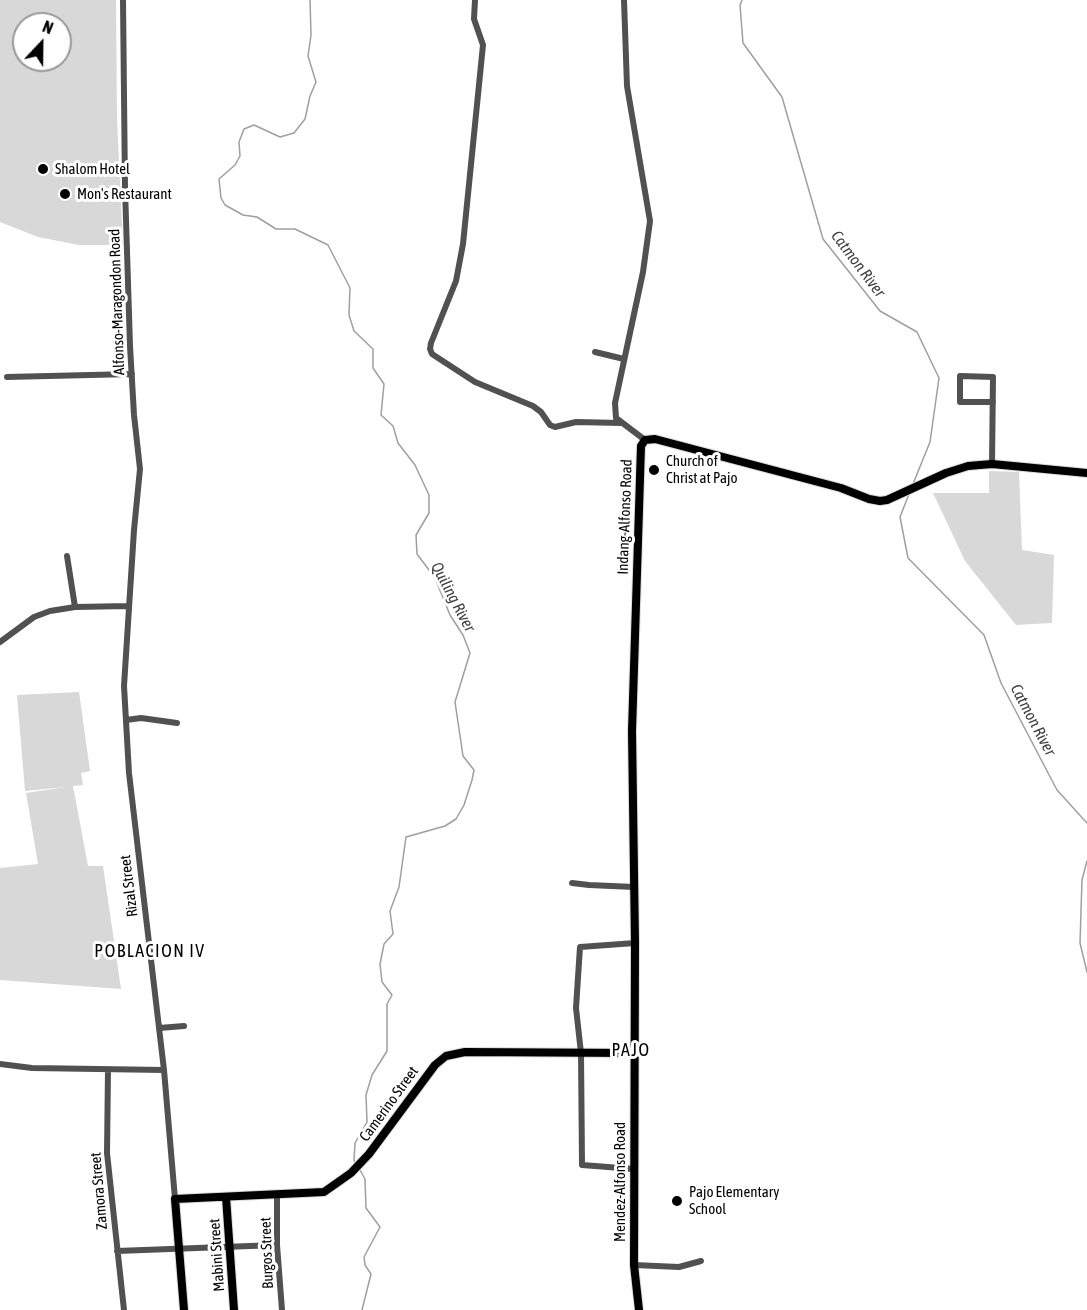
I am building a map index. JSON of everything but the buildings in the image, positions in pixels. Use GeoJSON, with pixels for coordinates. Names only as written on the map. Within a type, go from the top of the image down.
{"type":"FeatureCollection","features":[{"type":"Feature","properties":{"kind":"main road","name":"Indang-Alfonso Road"},"geometry":{"type":"LineString","coordinates":[[633,1053],[632,731],[638,485],[641,446],[645,440],[655,439],[706,452],[855,492],[869,499],[880,501],[968,466],[992,464],[1087,473]]}},
{"type":"Feature","properties":{"kind":"main road","name":"Camerino Street"},"geometry":{"type":"LineString","coordinates":[[175,1199],[324,1192],[351,1173],[369,1154],[435,1065],[446,1056],[465,1052],[633,1053]]}},
{"type":"Feature","properties":{"kind":"main road","name":"Mendez-Alfonso Road"},"geometry":{"type":"LineString","coordinates":[[633,1053],[634,1265],[639,1310]]}},
{"type":"Feature","properties":{"kind":"main road","name":"Mabini Street"},"geometry":{"type":"LineString","coordinates":[[226,1197],[234,1310]]}},
{"type":"Feature","properties":{"kind":"main road","name":"Rizal Street"},"geometry":{"type":"LineString","coordinates":[[175,1199],[184,1310]]}},
{"type":"Feature","properties":{"kind":"street","name":"Alfonso-Maragondon Road"},"geometry":{"type":"LineString","coordinates":[[123,0],[125,188],[134,415],[140,469],[134,530]]}},
{"type":"Feature","properties":{"kind":"street"},"geometry":{"type":"LineString","coordinates":[[475,0],[474,19],[483,45],[463,244],[456,281],[430,349],[432,354],[475,382],[533,406],[555,427],[576,422],[621,423]]}},
{"type":"Feature","properties":{"kind":"street"},"geometry":{"type":"LineString","coordinates":[[624,0],[627,86],[650,221],[643,272],[615,404],[616,418],[645,440]]}},
{"type":"Feature","properties":{"kind":"street"},"geometry":{"type":"LineString","coordinates":[[594,352],[624,359]]}},
{"type":"Feature","properties":{"kind":"street"},"geometry":{"type":"LineString","coordinates":[[7,377],[132,374]]}},
{"type":"Feature","properties":{"kind":"street"},"geometry":{"type":"LineString","coordinates":[[992,464],[993,402],[993,377],[960,376],[960,402],[993,402]]}},
{"type":"Feature","properties":{"kind":"street","name":"Rizal Street"},"geometry":{"type":"LineString","coordinates":[[134,530],[124,686],[126,720],[133,814],[164,1070],[175,1199]]}},
{"type":"Feature","properties":{"kind":"street"},"geometry":{"type":"LineString","coordinates":[[67,556],[75,607]]}},
{"type":"Feature","properties":{"kind":"street"},"geometry":{"type":"LineString","coordinates":[[0,642],[34,617],[50,611],[75,607],[129,606]]}},
{"type":"Feature","properties":{"kind":"street"},"geometry":{"type":"LineString","coordinates":[[126,720],[141,718],[177,723]]}},
{"type":"Feature","properties":{"kind":"street"},"geometry":{"type":"LineString","coordinates":[[572,883],[634,886]]}},
{"type":"Feature","properties":{"kind":"street"},"geometry":{"type":"LineString","coordinates":[[634,943],[580,947],[576,1008],[581,1053],[582,1165],[634,1169]]}},
{"type":"Feature","properties":{"kind":"street"},"geometry":{"type":"LineString","coordinates":[[159,1028],[184,1026]]}},
{"type":"Feature","properties":{"kind":"street"},"geometry":{"type":"LineString","coordinates":[[0,1064],[32,1068],[164,1070]]}},
{"type":"Feature","properties":{"kind":"street","name":"Zamora Street"},"geometry":{"type":"LineString","coordinates":[[108,1070],[107,1153],[124,1310]]}},
{"type":"Feature","properties":{"kind":"street","name":"Burgos Street"},"geometry":{"type":"LineString","coordinates":[[277,1195],[277,1245],[282,1310]]}},
{"type":"Feature","properties":{"kind":"street"},"geometry":{"type":"LineString","coordinates":[[117,1251],[277,1245]]}},
{"type":"Feature","properties":{"kind":"street"},"geometry":{"type":"LineString","coordinates":[[634,1265],[679,1267],[701,1261]]}},
{"type":"Feature","properties":{"kind":"shaded area"},"geometry":{"type":"Polygon","coordinates":[[[0,0],[116,0],[117,119],[123,245],[79,245],[38,237],[0,222],[0,0]]]}},
{"type":"Feature","properties":{"kind":"shaded area"},"geometry":{"type":"Polygon","coordinates":[[[989,471],[1019,472],[1022,550],[1054,555],[1052,623],[1016,625],[965,561],[933,493],[989,493],[989,471]]]}},
{"type":"Feature","properties":{"kind":"shaded area"},"geometry":{"type":"Polygon","coordinates":[[[79,692],[90,771],[81,773],[83,785],[73,786],[88,866],[103,866],[121,989],[0,980],[0,868],[38,864],[26,793],[66,787],[25,791],[17,695],[79,692]]]}},
{"type":"Feature","properties":{"kind":"waterway","name":"Quiling River"},"geometry":{"type":"LineString","coordinates":[[310,0],[311,35],[308,56],[316,82],[305,119],[294,133],[280,137],[254,125],[244,129],[239,142],[240,156],[235,165],[219,179],[221,198],[225,205],[243,215],[257,217],[276,229],[295,229],[328,245],[350,288],[349,315],[354,331],[373,349],[373,368],[384,384],[381,415],[393,426],[398,443],[415,465],[429,495],[429,513],[416,535],[417,554],[435,578],[450,615],[463,635],[470,653],[455,702],[463,756],[474,770],[472,780],[464,805],[456,819],[445,826],[406,837],[399,887],[390,911],[393,934],[384,944],[380,964],[382,982],[392,995],[387,1004],[387,1051],[372,1075],[366,1095],[367,1122],[355,1143],[354,1160],[356,1164]]}},
{"type":"Feature","properties":{"kind":"waterway","name":"Catmon River"},"geometry":{"type":"LineString","coordinates":[[742,0],[740,5],[743,43],[782,97],[823,239],[880,311],[917,332],[939,378],[930,442],[913,484]]}},
{"type":"Feature","properties":{"kind":"waterway","name":"Catmon River"},"geometry":{"type":"LineString","coordinates":[[909,494],[900,517],[908,558],[984,635],[1001,683],[1057,790],[1087,823]]}},
{"type":"Feature","properties":{"kind":"waterway","name":"Catmon River"},"geometry":{"type":"LineString","coordinates":[[1087,861],[1082,880],[1080,943],[1087,972]]}},
{"type":"Feature","properties":{"kind":"waterway","name":"Quiling River"},"geometry":{"type":"LineString","coordinates":[[360,1170],[365,1179],[366,1208],[380,1227],[364,1257],[365,1265],[371,1274],[362,1310]]}},
{"type":"Feature","properties":{"kind":"place","name":"Shalom Hotel"},"geometry":{"type":"Point","coordinates":[43,169]}},
{"type":"Feature","properties":{"kind":"place","name":"Mon's Restaurant"},"geometry":{"type":"Point","coordinates":[65,194]}},
{"type":"Feature","properties":{"kind":"place","name":"Church of Christ at Pajo"},"geometry":{"type":"Point","coordinates":[654,470]}},
{"type":"Feature","properties":{"kind":"place","name":"Pajo Elementary School"},"geometry":{"type":"Point","coordinates":[677,1201]}},
{"type":"Feature","properties":{"kind":"district","name":"POBLACION IV"},"geometry":{"type":"Point","coordinates":[150,951]}},
{"type":"Feature","properties":{"kind":"district","name":"PAJO"},"geometry":{"type":"Point","coordinates":[631,1050]}}]}
